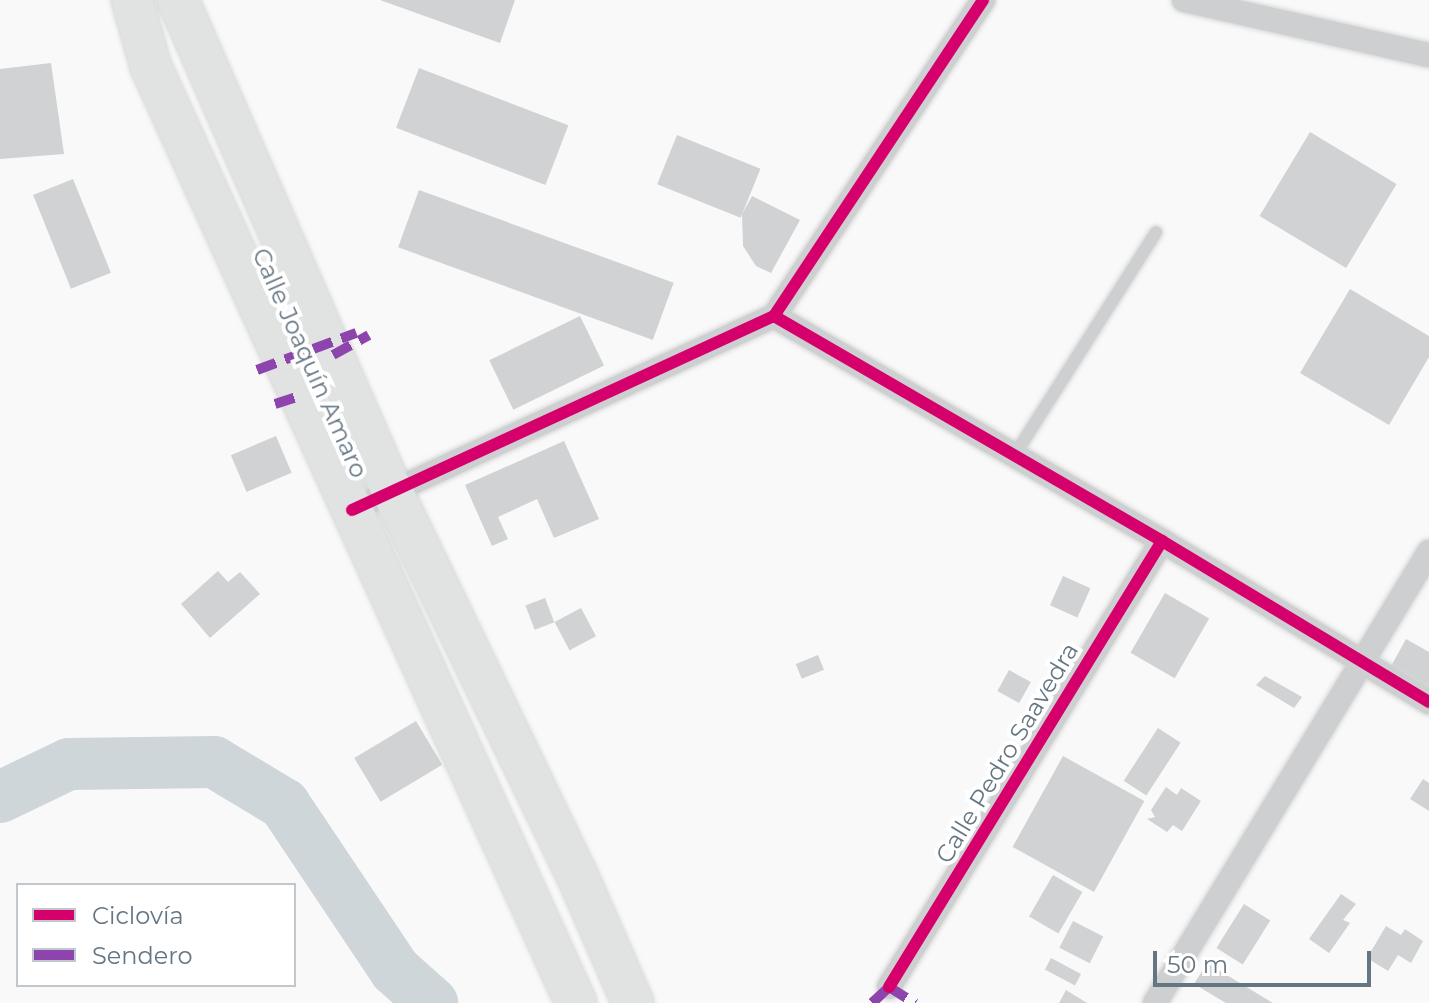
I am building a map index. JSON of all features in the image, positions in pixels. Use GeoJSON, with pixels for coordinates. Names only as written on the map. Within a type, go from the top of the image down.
{"type":"FeatureCollection","features":[{"type":"Feature","properties":{"kind":"main road","name":"Calle Joaquín Amaro"},"geometry":{"type":"LineString","coordinates":[[132,0],[151,67],[576,1003]]}},
{"type":"Feature","properties":{"kind":"main road","name":"Calle Joaquín Amaro"},"geometry":{"type":"LineString","coordinates":[[178,0],[393,493],[577,875],[633,1003]]}},
{"type":"Feature","properties":{"kind":"street"},"geometry":{"type":"LineString","coordinates":[[352,510],[774,316],[983,0]]}},
{"type":"Feature","properties":{"kind":"street"},"geometry":{"type":"LineString","coordinates":[[1184,0],[1429,55]]}},
{"type":"Feature","properties":{"kind":"street"},"geometry":{"type":"LineString","coordinates":[[774,316],[1162,541],[1429,702]]}},
{"type":"Feature","properties":{"kind":"street","name":"Calle Pedro Saavedra"},"geometry":{"type":"LineString","coordinates":[[889,987],[1162,541]]}},
{"type":"Feature","properties":{"kind":"street"},"geometry":{"type":"LineString","coordinates":[[1155,1003],[1429,552]]}},
{"type":"Feature","properties":{"kind":"lane"},"geometry":{"type":"LineString","coordinates":[[1014,456],[1156,232]]}},
{"type":"Feature","properties":{"kind":"building"},"geometry":{"type":"Polygon","coordinates":[[[380,0],[515,0],[500,43],[380,0]]]}},
{"type":"Feature","properties":{"kind":"building"},"geometry":{"type":"Polygon","coordinates":[[[51,63],[64,154],[0,159],[0,69],[51,63]]]}},
{"type":"Feature","properties":{"kind":"building"},"geometry":{"type":"Polygon","coordinates":[[[419,68],[568,125],[545,185],[396,128],[419,68]]]}},
{"type":"Feature","properties":{"kind":"building"},"geometry":{"type":"Polygon","coordinates":[[[1310,132],[1397,184],[1346,268],[1260,216],[1310,132]]]}},
{"type":"Feature","properties":{"kind":"building"},"geometry":{"type":"Polygon","coordinates":[[[677,135],[760,169],[741,218],[657,184],[677,135]]]}},
{"type":"Feature","properties":{"kind":"building"},"geometry":{"type":"Polygon","coordinates":[[[73,179],[111,273],[71,289],[33,195],[73,179]]]}},
{"type":"Feature","properties":{"kind":"building"},"geometry":{"type":"Polygon","coordinates":[[[419,190],[674,283],[653,340],[398,247],[419,190]]]}},
{"type":"Feature","properties":{"kind":"building"},"geometry":{"type":"Polygon","coordinates":[[[752,196],[800,220],[771,273],[756,266],[743,246],[742,214],[752,196]]]}},
{"type":"Feature","properties":{"kind":"building"},"geometry":{"type":"Polygon","coordinates":[[[1350,289],[1429,336],[1429,357],[1389,425],[1300,373],[1350,289]]]}},
{"type":"Feature","properties":{"kind":"building"},"geometry":{"type":"Polygon","coordinates":[[[580,316],[604,365],[513,410],[489,360],[580,316]]]}},
{"type":"Feature","properties":{"kind":"building"},"geometry":{"type":"Polygon","coordinates":[[[276,436],[292,473],[247,492],[231,455],[276,436]]]}},
{"type":"Feature","properties":{"kind":"building"},"geometry":{"type":"Polygon","coordinates":[[[564,441],[599,519],[554,538],[537,499],[498,517],[508,539],[492,546],[465,485],[564,441]]]}},
{"type":"Feature","properties":{"kind":"building"},"geometry":{"type":"Polygon","coordinates":[[[218,571],[228,582],[240,572],[260,594],[210,638],[181,604],[218,571]]]}},
{"type":"Feature","properties":{"kind":"building"},"geometry":{"type":"Polygon","coordinates":[[[1063,576],[1090,588],[1077,617],[1050,605],[1063,576]]]}},
{"type":"Feature","properties":{"kind":"building"},"geometry":{"type":"Polygon","coordinates":[[[1165,593],[1209,618],[1175,678],[1130,653],[1165,593]]]}},
{"type":"Feature","properties":{"kind":"building"},"geometry":{"type":"Polygon","coordinates":[[[545,598],[554,622],[535,630],[525,606],[545,598]]]}},
{"type":"Feature","properties":{"kind":"building"},"geometry":{"type":"Polygon","coordinates":[[[581,608],[596,636],[570,650],[555,622],[581,608]]]}},
{"type":"Feature","properties":{"kind":"building"},"geometry":{"type":"Polygon","coordinates":[[[1406,639],[1429,652],[1429,689],[1390,668],[1406,639]]]}},
{"type":"Feature","properties":{"kind":"building"},"geometry":{"type":"Polygon","coordinates":[[[818,655],[824,670],[802,679],[796,664],[818,655]]]}},
{"type":"Feature","properties":{"kind":"building"},"geometry":{"type":"Polygon","coordinates":[[[1009,670],[1031,682],[1019,703],[997,691],[1009,670]]]}},
{"type":"Feature","properties":{"kind":"building"},"geometry":{"type":"Polygon","coordinates":[[[1265,676],[1302,697],[1294,708],[1256,685],[1265,676]]]}},
{"type":"Feature","properties":{"kind":"building"},"geometry":{"type":"Polygon","coordinates":[[[416,721],[442,765],[381,802],[354,758],[416,721]]]}},
{"type":"Feature","properties":{"kind":"building"},"geometry":{"type":"Polygon","coordinates":[[[1158,728],[1181,743],[1146,796],[1124,781],[1158,728]]]}},
{"type":"Feature","properties":{"kind":"building"},"geometry":{"type":"Polygon","coordinates":[[[1063,756],[1144,801],[1094,892],[1013,847],[1063,756]]]}},
{"type":"Feature","properties":{"kind":"building"},"geometry":{"type":"Polygon","coordinates":[[[1423,779],[1429,783],[1429,811],[1410,799],[1423,779]]]}},
{"type":"Feature","properties":{"kind":"building"},"geometry":{"type":"Polygon","coordinates":[[[1166,787],[1177,795],[1181,788],[1201,801],[1182,831],[1173,825],[1167,832],[1147,819],[1155,817],[1151,810],[1166,787]]]}},
{"type":"Feature","properties":{"kind":"building"},"geometry":{"type":"Polygon","coordinates":[[[1053,875],[1082,892],[1058,934],[1029,917],[1053,875]]]}},
{"type":"Feature","properties":{"kind":"building"},"geometry":{"type":"Polygon","coordinates":[[[1341,894],[1356,904],[1343,920],[1350,923],[1329,953],[1309,939],[1341,894]]]}},
{"type":"Feature","properties":{"kind":"building"},"geometry":{"type":"Polygon","coordinates":[[[1244,904],[1270,920],[1243,965],[1216,948],[1244,904]]]}},
{"type":"Feature","properties":{"kind":"building"},"geometry":{"type":"Polygon","coordinates":[[[1073,921],[1103,936],[1090,963],[1059,948],[1073,921]]]}},
{"type":"Feature","properties":{"kind":"building"},"geometry":{"type":"Polygon","coordinates":[[[1386,926],[1401,935],[1405,929],[1423,941],[1411,963],[1398,955],[1388,971],[1367,958],[1386,926]]]}},
{"type":"Feature","properties":{"kind":"building"},"geometry":{"type":"Polygon","coordinates":[[[1051,958],[1081,974],[1075,985],[1045,969],[1051,958]]]}},
{"type":"Feature","properties":{"kind":"building"},"geometry":{"type":"Polygon","coordinates":[[[1207,963],[1273,1003],[1226,1003],[1194,984],[1207,963]]]}},
{"type":"Feature","properties":{"kind":"building"},"geometry":{"type":"Polygon","coordinates":[[[1066,990],[1087,1003],[1059,1003],[1066,990]]]}},
{"type":"Feature","properties":{"kind":"waterway"},"geometry":{"type":"LineString","coordinates":[[0,797],[69,764],[214,762],[284,804],[395,970],[432,1003]]}},
{"type":"Feature","properties":{"kind":"marked path"},"geometry":{"type":"LineString","coordinates":[[257,370],[356,333]]}},
{"type":"Feature","properties":{"kind":"marked path"},"geometry":{"type":"LineString","coordinates":[[333,355],[369,335]]}},
{"type":"Feature","properties":{"kind":"marked path"},"geometry":{"type":"LineString","coordinates":[[275,404],[300,396]]}},
{"type":"Feature","properties":{"kind":"marked path"},"geometry":{"type":"LineString","coordinates":[[872,1003],[889,987],[915,1003]]}},
{"type":"Feature","properties":{"kind":"cycle path"},"geometry":{"type":"LineString","coordinates":[[352,510],[774,316],[983,0]]}},
{"type":"Feature","properties":{"kind":"cycle path"},"geometry":{"type":"LineString","coordinates":[[774,316],[1162,541],[1429,702]]}},
{"type":"Feature","properties":{"kind":"cycle path"},"geometry":{"type":"LineString","coordinates":[[889,987],[1162,541]]}}]}
